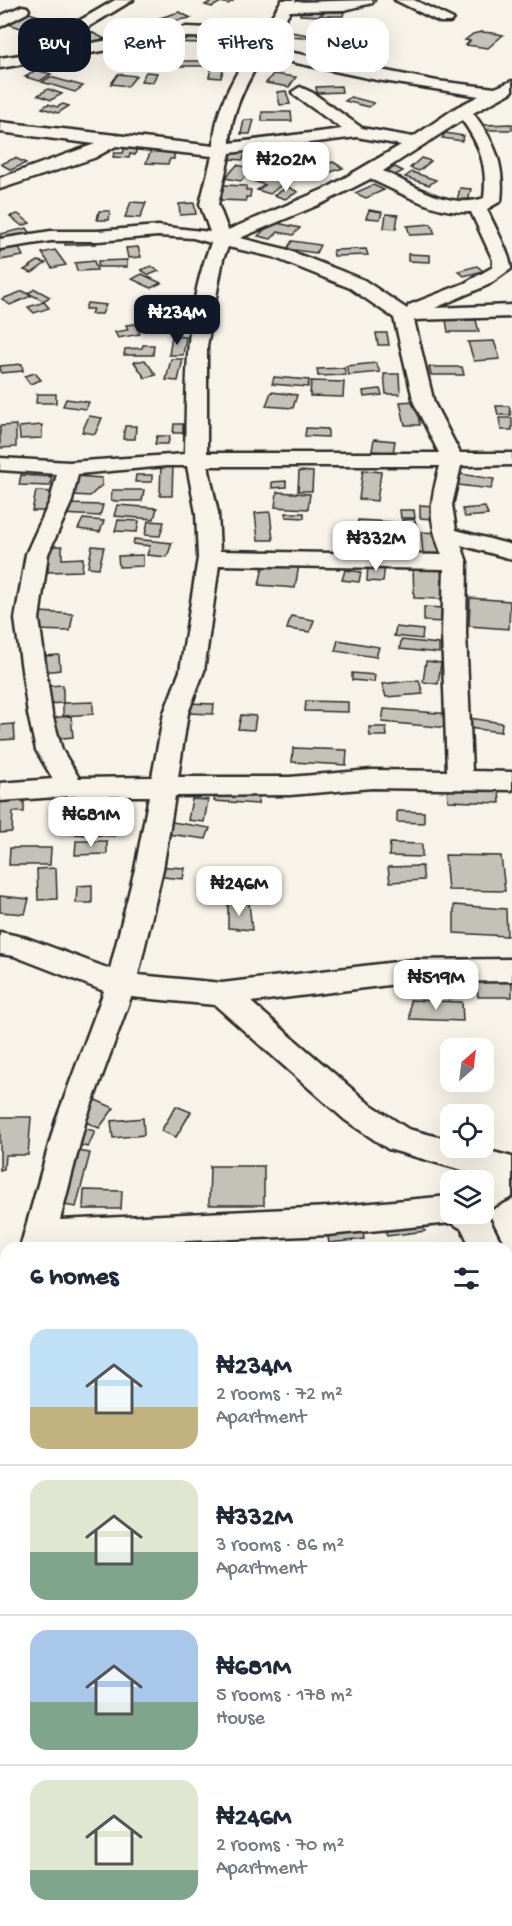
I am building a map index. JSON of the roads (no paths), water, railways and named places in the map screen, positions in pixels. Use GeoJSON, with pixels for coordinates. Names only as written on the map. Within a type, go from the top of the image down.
{"type":"FeatureCollection","features":[{"type":"Feature","properties":{"kind":"street"},"geometry":{"type":"LineString","coordinates":[[91,20],[126,0]]}},
{"type":"Feature","properties":{"kind":"street"},"geometry":{"type":"LineString","coordinates":[[277,18],[286,4],[344,6],[367,0]]}},
{"type":"Feature","properties":{"kind":"street"},"geometry":{"type":"LineString","coordinates":[[402,0],[444,19]]}},
{"type":"Feature","properties":{"kind":"street"},"geometry":{"type":"LineString","coordinates":[[0,22],[22,10]]}},
{"type":"Feature","properties":{"kind":"street"},"geometry":{"type":"LineString","coordinates":[[91,49],[187,32],[197,32]]}},
{"type":"Feature","properties":{"kind":"street"},"geometry":{"type":"LineString","coordinates":[[294,59],[463,100],[488,144],[496,175],[492,201],[482,206]]}},
{"type":"Feature","properties":{"kind":"street"},"geometry":{"type":"LineString","coordinates":[[0,63],[18,61]]}},
{"type":"Feature","properties":{"kind":"street"},"geometry":{"type":"LineString","coordinates":[[0,74],[18,63]]}},
{"type":"Feature","properties":{"kind":"street"},"geometry":{"type":"LineString","coordinates":[[245,72],[239,82],[222,131],[223,151],[209,204],[222,239],[214,260],[197,346],[196,459],[207,513],[209,558],[192,671],[176,712],[149,869],[121,985],[71,1120],[38,1241],[440,1211]]}},
{"type":"Feature","properties":{"kind":"street"},"geometry":{"type":"LineString","coordinates":[[222,239],[297,210],[370,172],[417,143],[463,100],[512,73]]}},
{"type":"Feature","properties":{"kind":"street"},"geometry":{"type":"LineString","coordinates":[[424,98],[463,100],[507,91]]}},
{"type":"Feature","properties":{"kind":"street"},"geometry":{"type":"LineString","coordinates":[[300,92],[325,106],[331,115],[357,132]]}},
{"type":"Feature","properties":{"kind":"street"},"geometry":{"type":"LineString","coordinates":[[0,127],[156,147],[223,151],[357,132],[417,143]]}},
{"type":"Feature","properties":{"kind":"street"},"geometry":{"type":"LineString","coordinates":[[0,184],[79,157],[113,141]]}},
{"type":"Feature","properties":{"kind":"street"},"geometry":{"type":"LineString","coordinates":[[492,155],[512,159]]}},
{"type":"Feature","properties":{"kind":"street"},"geometry":{"type":"LineString","coordinates":[[370,172],[425,198],[512,208]]}},
{"type":"Feature","properties":{"kind":"street"},"geometry":{"type":"LineString","coordinates":[[403,315],[456,291],[481,285],[507,267],[489,237],[482,206]]}},
{"type":"Feature","properties":{"kind":"street"},"geometry":{"type":"LineString","coordinates":[[0,244],[51,236],[98,236],[158,231],[193,233],[279,253],[357,284],[403,315],[512,311]]}},
{"type":"Feature","properties":{"kind":"street"},"geometry":{"type":"LineString","coordinates":[[403,315],[424,403],[452,458],[441,505],[445,534],[456,562],[454,633],[460,781]]}},
{"type":"Feature","properties":{"kind":"street"},"geometry":{"type":"LineString","coordinates":[[0,464],[69,468],[196,459],[512,459]]}},
{"type":"Feature","properties":{"kind":"street"},"geometry":{"type":"LineString","coordinates":[[69,468],[58,510],[37,554],[27,619],[40,714],[49,750],[71,786]]}},
{"type":"Feature","properties":{"kind":"street"},"geometry":{"type":"LineString","coordinates":[[445,534],[512,552]]}},
{"type":"Feature","properties":{"kind":"street"},"geometry":{"type":"LineString","coordinates":[[209,558],[456,562]]}},
{"type":"Feature","properties":{"kind":"street"},"geometry":{"type":"LineString","coordinates":[[0,792],[71,786],[290,786],[372,779],[512,781]]}},
{"type":"Feature","properties":{"kind":"street"},"geometry":{"type":"LineString","coordinates":[[0,943],[17,946],[121,985],[222,994],[413,971],[512,970]]}},
{"type":"Feature","properties":{"kind":"street"},"geometry":{"type":"LineString","coordinates":[[222,994],[356,1111],[399,1140],[512,1170]]}},
{"type":"Feature","properties":{"kind":"street"},"geometry":{"type":"LineString","coordinates":[[494,1192],[512,1181]]}},
{"type":"Feature","properties":{"kind":"street"},"geometry":{"type":"LineString","coordinates":[[476,1224],[485,1242]]}}]}
